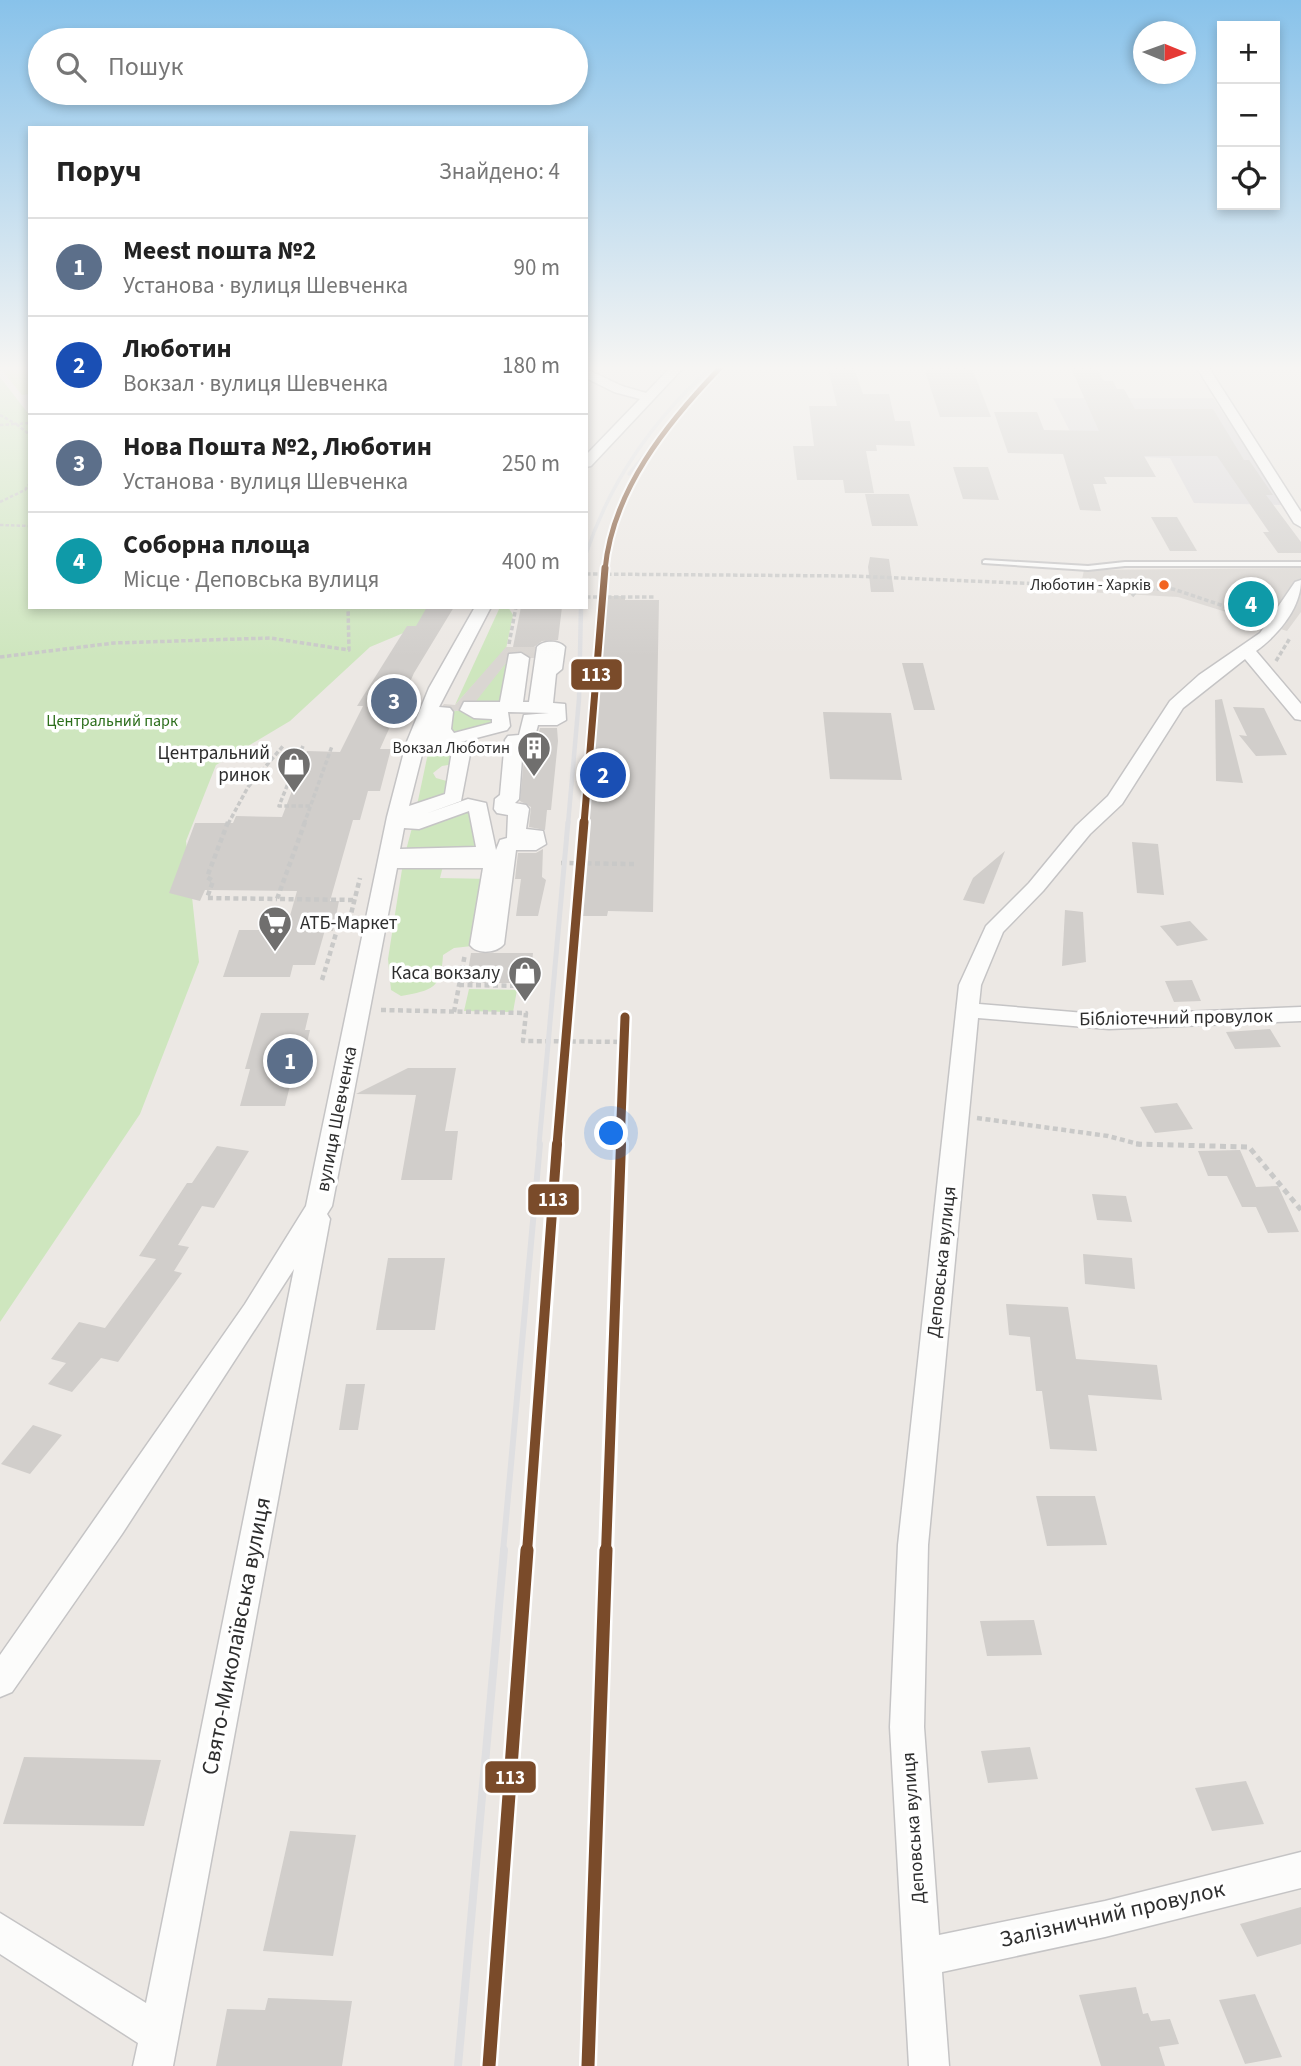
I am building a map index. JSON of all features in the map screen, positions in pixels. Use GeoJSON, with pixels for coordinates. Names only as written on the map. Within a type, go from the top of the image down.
{"type":"FeatureCollection","features":[{"type":"Feature","properties":{"kind":"street"},"geometry":{"type":"LineString","coordinates":[[1264,464],[1301,523]]}},
{"type":"Feature","properties":{"kind":"street","name":"Деповська вулиця"},"geometry":{"type":"LineString","coordinates":[[929,2066],[907,1727],[913,1545],[970,985],[993,930],[1036,887],[1083,830],[1115,800],[1176,705],[1205,679],[1266,636],[1299,590]]}},
{"type":"Feature","properties":{"kind":"street","name":"вулиця Шевченка"},"geometry":{"type":"LineString","coordinates":[[0,1682],[142,1480],[255,1311],[319,1206],[397,817],[421,727],[438,688],[482,609]]}},
{"type":"Feature","properties":{"kind":"street"},"geometry":{"type":"LineString","coordinates":[[545,647],[557,647],[554,669],[548,669],[544,708],[559,708],[557,720],[530,719],[527,740],[514,740],[509,799],[505,799],[504,809],[519,809],[515,835],[537,835],[536,844],[507,844],[493,944],[486,944],[481,944],[494,862],[403,863],[405,854],[486,853],[488,849],[479,807],[476,805],[468,805],[412,825],[416,810],[454,797],[462,749],[431,738],[438,712],[444,712],[442,730],[450,739],[501,726],[500,714],[475,713],[470,706],[508,707],[515,658],[521,658],[514,707],[537,708],[545,647]]}},
{"type":"Feature","properties":{"kind":"street"},"geometry":{"type":"LineString","coordinates":[[1247,651],[1301,715]]}},
{"type":"Feature","properties":{"kind":"street","name":"Бібліотечний провулок"},"geometry":{"type":"LineString","coordinates":[[968,1010],[1110,1023],[1301,1014]]}},
{"type":"Feature","properties":{"kind":"street","name":"Свято-Миколаївська вулиця"},"geometry":{"type":"LineString","coordinates":[[156,2050],[319,1206]]}},
{"type":"Feature","properties":{"kind":"street","name":"Залізничний провулок"},"geometry":{"type":"LineString","coordinates":[[923,1956],[1105,1919],[1301,1870]]}},
{"type":"Feature","properties":{"kind":"street"},"geometry":{"type":"LineString","coordinates":[[0,1931],[156,2050]]}},
{"type":"Feature","properties":{"kind":"lane"},"geometry":{"type":"LineString","coordinates":[[985,562],[1088,568],[1125,564],[1301,564]]}},
{"type":"Feature","properties":{"kind":"path"},"geometry":{"type":"LineString","coordinates":[[0,502],[28,485]]}},
{"type":"Feature","properties":{"kind":"path"},"geometry":{"type":"LineString","coordinates":[[0,525],[28,526]]}},
{"type":"Feature","properties":{"kind":"path"},"geometry":{"type":"LineString","coordinates":[[588,574],[852,576],[1090,586]]}},
{"type":"Feature","properties":{"kind":"path"},"geometry":{"type":"LineString","coordinates":[[1132,596],[1138,589],[1173,589],[1275,623]]}},
{"type":"Feature","properties":{"kind":"path"},"geometry":{"type":"LineString","coordinates":[[588,597],[653,597]]}},
{"type":"Feature","properties":{"kind":"path"},"geometry":{"type":"LineString","coordinates":[[0,657],[114,643],[270,638],[349,650],[348,609]]}},
{"type":"Feature","properties":{"kind":"path"},"geometry":{"type":"LineString","coordinates":[[508,647],[516,609]]}},
{"type":"Feature","properties":{"kind":"path"},"geometry":{"type":"LineString","coordinates":[[1276,667],[1275,662],[1294,631]]}},
{"type":"Feature","properties":{"kind":"path"},"geometry":{"type":"LineString","coordinates":[[283,746],[248,787],[233,810],[207,877],[213,881],[207,898],[381,901]]}},
{"type":"Feature","properties":{"kind":"path"},"geometry":{"type":"LineString","coordinates":[[303,746],[279,806],[311,806]]}},
{"type":"Feature","properties":{"kind":"path"},"geometry":{"type":"LineString","coordinates":[[277,899],[332,747]]}},
{"type":"Feature","properties":{"kind":"path"},"geometry":{"type":"LineString","coordinates":[[561,863],[634,864]]}},
{"type":"Feature","properties":{"kind":"path"},"geometry":{"type":"LineString","coordinates":[[454,1012],[466,951],[486,944]]}},
{"type":"Feature","properties":{"kind":"path"},"geometry":{"type":"LineString","coordinates":[[459,985],[529,986]]}},
{"type":"Feature","properties":{"kind":"path"},"geometry":{"type":"LineString","coordinates":[[359,1010],[526,1013],[523,1041],[628,1042]]}},
{"type":"Feature","properties":{"kind":"path"},"geometry":{"type":"LineString","coordinates":[[957,1115],[1108,1136],[1144,1146],[1250,1147],[1301,1210]]}},
{"type":"Feature","properties":{"kind":"shaded area"},"geometry":{"type":"Polygon","coordinates":[[[1173,464],[1258,464],[1285,505],[1194,503],[1173,464]]]}},
{"type":"Feature","properties":{"kind":"shaded area"},"geometry":{"type":"Polygon","coordinates":[[[1301,568],[1301,612],[1287,631],[1178,597],[1086,592],[1080,589],[1084,570],[1301,568]]]}},
{"type":"Feature","properties":{"kind":"shaded area"},"geometry":{"type":"Polygon","coordinates":[[[506,647],[545,647],[544,658],[510,658],[469,710],[438,712],[444,704],[455,705],[506,647]]]}},
{"type":"Feature","properties":{"kind":"green space","name":"Центральний парк"},"geometry":{"type":"Polygon","coordinates":[[[0,464],[28,464],[28,609],[442,609],[444,616],[370,647],[290,721],[216,765],[186,841],[199,962],[140,1114],[0,1322],[0,464]]]}},
{"type":"Feature","properties":{"kind":"green space"},"geometry":{"type":"Polygon","coordinates":[[[499,609],[509,609],[513,615],[506,649],[455,705],[499,609]]]}},
{"type":"Feature","properties":{"kind":"green space"},"geometry":{"type":"Polygon","coordinates":[[[510,658],[508,707],[470,706],[510,658]]]}},
{"type":"Feature","properties":{"kind":"green space"},"geometry":{"type":"Polygon","coordinates":[[[469,710],[495,713],[501,726],[450,739],[444,712],[469,710]]]}},
{"type":"Feature","properties":{"kind":"green space"},"geometry":{"type":"Polygon","coordinates":[[[431,739],[462,749],[454,764],[442,766],[433,773],[436,778],[450,782],[454,797],[416,810],[431,739]]]}},
{"type":"Feature","properties":{"kind":"green space"},"geometry":{"type":"Polygon","coordinates":[[[468,805],[488,849],[405,854],[413,824],[468,805]]]}},
{"type":"Feature","properties":{"kind":"green space"},"geometry":{"type":"Polygon","coordinates":[[[444,862],[440,878],[491,879],[481,945],[454,948],[443,955],[440,975],[433,986],[421,992],[401,996],[391,990],[388,959],[403,863],[444,862]]]}},
{"type":"Feature","properties":{"kind":"green space"},"geometry":{"type":"Polygon","coordinates":[[[469,989],[517,990],[513,1012],[464,1011],[469,989]]]}},
{"type":"Feature","properties":{"kind":"building"},"geometry":{"type":"Polygon","coordinates":[[[795,464],[869,464],[874,493],[845,493],[843,480],[797,480],[795,464]]]}},
{"type":"Feature","properties":{"kind":"building"},"geometry":{"type":"Polygon","coordinates":[[[1066,464],[1149,464],[1156,477],[1104,477],[1107,484],[1093,484],[1101,511],[1080,510],[1066,464]]]}},
{"type":"Feature","properties":{"kind":"building"},"geometry":{"type":"Polygon","coordinates":[[[1223,464],[1252,464],[1273,495],[1266,495],[1301,542],[1301,553],[1278,553],[1263,532],[1269,532],[1223,464]]]}},
{"type":"Feature","properties":{"kind":"building"},"geometry":{"type":"Polygon","coordinates":[[[953,467],[988,467],[999,500],[963,499],[953,467]]]}},
{"type":"Feature","properties":{"kind":"building"},"geometry":{"type":"Polygon","coordinates":[[[865,494],[909,494],[918,526],[872,526],[865,494]]]}},
{"type":"Feature","properties":{"kind":"building"},"geometry":{"type":"Polygon","coordinates":[[[1151,517],[1177,517],[1197,551],[1170,551],[1151,517]]]}},
{"type":"Feature","properties":{"kind":"building"},"geometry":{"type":"Polygon","coordinates":[[[870,557],[889,559],[894,592],[871,592],[868,567],[870,557]]]}},
{"type":"Feature","properties":{"kind":"building"},"geometry":{"type":"Polygon","coordinates":[[[606,596],[625,596],[625,600],[659,600],[653,912],[608,911],[607,916],[582,916],[606,596]]]}},
{"type":"Feature","properties":{"kind":"building","name":"Центральний ринок"},"geometry":{"type":"Polygon","coordinates":[[[426,609],[453,609],[414,673],[380,749],[391,749],[380,791],[368,791],[360,820],[353,820],[330,901],[339,901],[333,931],[325,930],[315,965],[293,965],[290,977],[223,977],[239,930],[286,930],[297,891],[205,890],[200,901],[169,893],[195,823],[233,823],[236,816],[282,817],[307,751],[340,752],[363,706],[357,706],[407,626],[416,626],[426,609]]]}},
{"type":"Feature","properties":{"kind":"building"},"geometry":{"type":"Polygon","coordinates":[[[521,609],[562,609],[558,640],[542,641],[534,647],[513,647],[521,609]]]}},
{"type":"Feature","properties":{"kind":"building"},"geometry":{"type":"Polygon","coordinates":[[[902,663],[923,663],[935,710],[914,710],[902,663]]]}},
{"type":"Feature","properties":{"kind":"building"},"geometry":{"type":"Polygon","coordinates":[[[1222,699],[1243,783],[1216,781],[1215,700],[1222,699]]]}},
{"type":"Feature","properties":{"kind":"building"},"geometry":{"type":"Polygon","coordinates":[[[1233,707],[1264,708],[1287,755],[1256,756],[1239,735],[1247,736],[1233,707]]]}},
{"type":"Feature","properties":{"kind":"building"},"geometry":{"type":"Polygon","coordinates":[[[823,712],[891,713],[902,780],[830,779],[823,712]]]}},
{"type":"Feature","properties":{"kind":"building"},"geometry":{"type":"Polygon","coordinates":[[[540,728],[557,728],[558,741],[551,810],[547,810],[545,830],[529,827],[531,807],[520,801],[525,747],[535,746],[540,728]]]}},
{"type":"Feature","properties":{"kind":"building"},"geometry":{"type":"Polygon","coordinates":[[[1132,842],[1158,844],[1164,895],[1137,893],[1132,842]]]}},
{"type":"Feature","properties":{"kind":"building"},"geometry":{"type":"Polygon","coordinates":[[[543,849],[542,877],[546,880],[538,916],[516,916],[521,879],[515,879],[518,853],[536,853],[543,849]]]}},
{"type":"Feature","properties":{"kind":"building"},"geometry":{"type":"Polygon","coordinates":[[[1005,851],[984,904],[963,900],[973,878],[1005,851]]]}},
{"type":"Feature","properties":{"kind":"building"},"geometry":{"type":"Polygon","coordinates":[[[1065,910],[1083,912],[1086,962],[1062,966],[1065,910]]]}},
{"type":"Feature","properties":{"kind":"building"},"geometry":{"type":"Polygon","coordinates":[[[1190,921],[1208,940],[1177,946],[1160,926],[1190,921]]]}},
{"type":"Feature","properties":{"kind":"building"},"geometry":{"type":"Polygon","coordinates":[[[471,953],[533,953],[530,983],[466,983],[471,953]]]}},
{"type":"Feature","properties":{"kind":"building"},"geometry":{"type":"Polygon","coordinates":[[[1192,980],[1201,1001],[1174,1002],[1165,981],[1192,980]]]}},
{"type":"Feature","properties":{"kind":"building"},"geometry":{"type":"Polygon","coordinates":[[[261,1013],[309,1013],[305,1030],[310,1030],[301,1069],[294,1069],[285,1106],[240,1106],[250,1069],[245,1069],[261,1013]]]}},
{"type":"Feature","properties":{"kind":"building"},"geometry":{"type":"Polygon","coordinates":[[[1270,1029],[1281,1047],[1235,1049],[1226,1032],[1270,1029]]]}},
{"type":"Feature","properties":{"kind":"building"},"geometry":{"type":"Polygon","coordinates":[[[408,1068],[456,1068],[445,1131],[458,1131],[452,1180],[401,1180],[416,1095],[356,1094],[408,1068]]]}},
{"type":"Feature","properties":{"kind":"building"},"geometry":{"type":"Polygon","coordinates":[[[1177,1103],[1193,1129],[1155,1133],[1140,1107],[1177,1103]]]}},
{"type":"Feature","properties":{"kind":"building"},"geometry":{"type":"Polygon","coordinates":[[[217,1146],[249,1151],[214,1208],[202,1206],[178,1245],[189,1247],[174,1271],[182,1273],[118,1362],[101,1358],[72,1392],[48,1384],[66,1363],[51,1359],[79,1322],[105,1328],[156,1259],[139,1256],[187,1183],[192,1183],[217,1146]]]}},
{"type":"Feature","properties":{"kind":"building"},"geometry":{"type":"Polygon","coordinates":[[[1240,1150],[1256,1187],[1278,1186],[1299,1232],[1268,1233],[1256,1207],[1242,1207],[1227,1176],[1208,1176],[1198,1151],[1240,1150]]]}},
{"type":"Feature","properties":{"kind":"building"},"geometry":{"type":"Polygon","coordinates":[[[1092,1194],[1126,1196],[1132,1222],[1097,1220],[1092,1194]]]}},
{"type":"Feature","properties":{"kind":"building"},"geometry":{"type":"Polygon","coordinates":[[[1083,1254],[1132,1258],[1135,1289],[1085,1284],[1083,1254]]]}},
{"type":"Feature","properties":{"kind":"building"},"geometry":{"type":"Polygon","coordinates":[[[388,1258],[445,1258],[435,1330],[376,1330],[388,1258]]]}},
{"type":"Feature","properties":{"kind":"building"},"geometry":{"type":"Polygon","coordinates":[[[1006,1304],[1068,1307],[1076,1359],[1157,1365],[1162,1400],[1088,1395],[1097,1451],[1050,1449],[1042,1391],[1036,1391],[1030,1337],[1009,1335],[1006,1304]]]}},
{"type":"Feature","properties":{"kind":"building"},"geometry":{"type":"Polygon","coordinates":[[[346,1384],[365,1384],[358,1430],[339,1430],[346,1384]]]}},
{"type":"Feature","properties":{"kind":"building"},"geometry":{"type":"Polygon","coordinates":[[[33,1425],[62,1435],[30,1474],[1,1464],[33,1425]]]}},
{"type":"Feature","properties":{"kind":"building"},"geometry":{"type":"Polygon","coordinates":[[[1036,1496],[1095,1496],[1107,1545],[1047,1546],[1036,1496]]]}},
{"type":"Feature","properties":{"kind":"building"},"geometry":{"type":"Polygon","coordinates":[[[1034,1620],[1042,1655],[987,1656],[980,1621],[1034,1620]]]}},
{"type":"Feature","properties":{"kind":"building"},"geometry":{"type":"Polygon","coordinates":[[[1030,1747],[1038,1779],[988,1783],[981,1751],[1030,1747]]]}},
{"type":"Feature","properties":{"kind":"building"},"geometry":{"type":"Polygon","coordinates":[[[24,1757],[161,1760],[144,1826],[3,1824],[24,1757]]]}},
{"type":"Feature","properties":{"kind":"building"},"geometry":{"type":"Polygon","coordinates":[[[1246,1781],[1264,1824],[1212,1831],[1195,1788],[1246,1781]]]}},
{"type":"Feature","properties":{"kind":"building"},"geometry":{"type":"Polygon","coordinates":[[[290,1831],[356,1835],[333,1956],[263,1951],[290,1831]]]}},
{"type":"Feature","properties":{"kind":"building"},"geometry":{"type":"Polygon","coordinates":[[[1301,1907],[1301,1944],[1257,1957],[1240,1924],[1301,1907]]]}},
{"type":"Feature","properties":{"kind":"building"},"geometry":{"type":"Polygon","coordinates":[[[1136,1987],[1143,2014],[1148,2013],[1151,2021],[1170,2019],[1179,2044],[1159,2047],[1165,2066],[1101,2066],[1079,1995],[1136,1987]]]}},
{"type":"Feature","properties":{"kind":"building"},"geometry":{"type":"Polygon","coordinates":[[[1255,1994],[1282,2057],[1245,2064],[1219,2000],[1255,1994]]]}},
{"type":"Feature","properties":{"kind":"building"},"geometry":{"type":"Polygon","coordinates":[[[268,1998],[352,2001],[342,2066],[216,2066],[227,2009],[265,2010],[268,1998]]]}},
{"type":"Feature","properties":{"kind":"railway"},"geometry":{"type":"LineString","coordinates":[[588,549],[608,501],[629,464]]}},
{"type":"Feature","properties":{"kind":"railway"},"geometry":{"type":"LineString","coordinates":[[629,474],[637,464]]}},
{"type":"Feature","properties":{"kind":"railway"},"geometry":{"type":"LineString","coordinates":[[568,824],[579,699],[581,609]]}},
{"type":"Feature","properties":{"kind":"railway"},"geometry":{"type":"LineString","coordinates":[[539,1145],[568,822]]}},
{"type":"Feature","properties":{"kind":"railway"},"geometry":{"type":"LineString","coordinates":[[503,1552],[540,1144]]}},
{"type":"Feature","properties":{"kind":"railway"},"geometry":{"type":"LineString","coordinates":[[458,2066],[504,1550]]}},
{"type":"Feature","properties":{"kind":"transit line","name":"113"},"geometry":{"type":"LineString","coordinates":[[489,2066],[564,1054],[607,549],[615,522],[643,464]]}},
{"type":"Feature","properties":{"kind":"transit line","name":"113"},"geometry":{"type":"LineString","coordinates":[[588,2066],[625,1017]]}},
{"type":"Feature","properties":{"kind":"place","name":"Люботин - Харків"},"geometry":{"type":"Point","coordinates":[1164,585]}},
{"type":"Feature","properties":{"kind":"place","name":"Соборна площа"},"geometry":{"type":"Point","coordinates":[1251,604]}},
{"type":"Feature","properties":{"kind":"place","name":"Нова Пошта №2, Люботин"},"geometry":{"type":"Point","coordinates":[394,701]}},
{"type":"Feature","properties":{"kind":"place","name":"Люботин"},"geometry":{"type":"Point","coordinates":[603,775]}},
{"type":"Feature","properties":{"kind":"place","name":"Вокзал Люботин"},"geometry":{"type":"Point","coordinates":[534,778]}},
{"type":"Feature","properties":{"kind":"place","name":"Центральний ринок"},"geometry":{"type":"Point","coordinates":[294,794]}},
{"type":"Feature","properties":{"kind":"place","name":"АТБ-Маркет"},"geometry":{"type":"Point","coordinates":[275,953]}},
{"type":"Feature","properties":{"kind":"place","name":"Каса вокзалу"},"geometry":{"type":"Point","coordinates":[525,1003]}},
{"type":"Feature","properties":{"kind":"place","name":"Meest пошта №2"},"geometry":{"type":"Point","coordinates":[290,1061]}}]}
